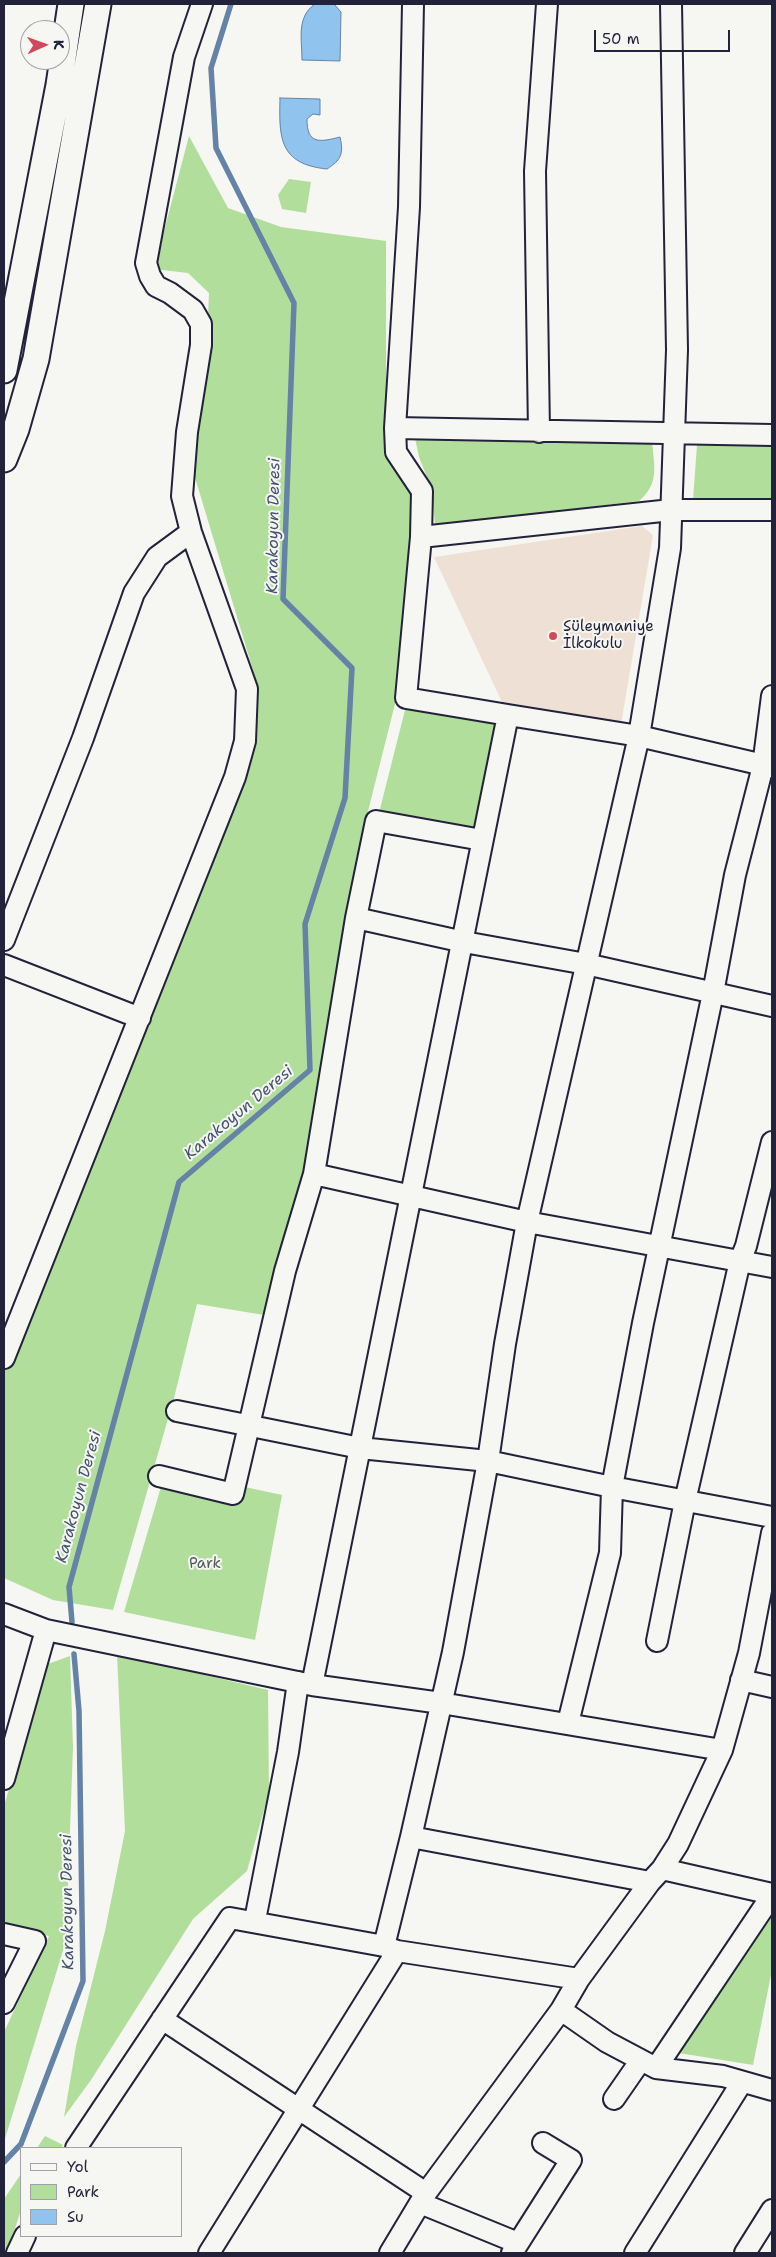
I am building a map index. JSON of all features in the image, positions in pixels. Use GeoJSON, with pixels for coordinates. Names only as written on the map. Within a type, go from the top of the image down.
{"type":"FeatureCollection","features":[{"type":"Feature","properties":{"kind":"main road"},"geometry":{"type":"LineString","coordinates":[[4,370],[59,86],[71,4]]}},
{"type":"Feature","properties":{"kind":"main road"},"geometry":{"type":"LineString","coordinates":[[4,459],[16,429],[36,358],[98,4]]}},
{"type":"Feature","properties":{"kind":"street"},"geometry":{"type":"LineString","coordinates":[[4,1358],[235,777],[245,741],[247,689],[191,532],[182,496],[187,432],[201,345],[202,324],[193,310],[170,292],[156,286],[150,276],[146,263],[184,57],[202,4]]}},
{"type":"Feature","properties":{"kind":"street"},"geometry":{"type":"LineString","coordinates":[[413,4],[409,207],[395,428],[396,452],[422,491],[421,537],[406,698],[639,736],[767,766]]}},
{"type":"Feature","properties":{"kind":"street"},"geometry":{"type":"LineString","coordinates":[[538,432],[535,171],[547,4]]}},
{"type":"Feature","properties":{"kind":"street"},"geometry":{"type":"LineString","coordinates":[[208,2253],[299,2110],[390,1948],[411,1837],[453,1652],[488,1461],[505,1344],[527,1222],[639,736],[670,548],[677,350],[671,4]]}},
{"type":"Feature","properties":{"kind":"street"},"geometry":{"type":"LineString","coordinates":[[395,428],[772,435]]}},
{"type":"Feature","properties":{"kind":"street"},"geometry":{"type":"LineString","coordinates":[[421,537],[671,510],[772,510]]}},
{"type":"Feature","properties":{"kind":"street"},"geometry":{"type":"LineString","coordinates":[[4,940],[83,738],[134,594],[157,557],[191,532]]}},
{"type":"Feature","properties":{"kind":"street"},"geometry":{"type":"LineString","coordinates":[[568,1723],[610,1553],[612,1487],[713,994],[735,875],[767,766],[772,696]]}},
{"type":"Feature","properties":{"kind":"street"},"geometry":{"type":"LineString","coordinates":[[255,1920],[288,1752],[360,1448],[464,942],[482,840],[508,714]]}},
{"type":"Feature","properties":{"kind":"street"},"geometry":{"type":"LineString","coordinates":[[159,1476],[233,1494],[251,1426],[286,1271],[314,1174],[356,918],[376,822],[482,840]]}},
{"type":"Feature","properties":{"kind":"street"},"geometry":{"type":"LineString","coordinates":[[356,918],[464,942],[586,964],[772,1006]]}},
{"type":"Feature","properties":{"kind":"street"},"geometry":{"type":"LineString","coordinates":[[4,965],[140,1018]]}},
{"type":"Feature","properties":{"kind":"street"},"geometry":{"type":"LineString","coordinates":[[657,1641],[685,1500],[740,1261],[746,1246],[772,1142]]}},
{"type":"Feature","properties":{"kind":"street"},"geometry":{"type":"LineString","coordinates":[[314,1174],[527,1222],[772,1267]]}},
{"type":"Feature","properties":{"kind":"street"},"geometry":{"type":"LineString","coordinates":[[177,1411],[360,1448],[488,1461],[612,1487],[772,1517]]}},
{"type":"Feature","properties":{"kind":"street"},"geometry":{"type":"LineString","coordinates":[[390,2253],[423,2198],[561,2010],[579,1979],[678,1844],[722,1750],[749,1653],[770,1553],[772,1533]]}},
{"type":"Feature","properties":{"kind":"street"},"geometry":{"type":"LineString","coordinates":[[4,1614],[46,1630],[305,1683],[568,1723],[722,1750]]}},
{"type":"Feature","properties":{"kind":"street"},"geometry":{"type":"LineString","coordinates":[[4,1778],[8,1747],[46,1630]]}},
{"type":"Feature","properties":{"kind":"street"},"geometry":{"type":"LineString","coordinates":[[741,1680],[772,1687]]}},
{"type":"Feature","properties":{"kind":"street"},"geometry":{"type":"LineString","coordinates":[[411,1837],[772,1895],[649,2064],[614,2098]]}},
{"type":"Feature","properties":{"kind":"street"},"geometry":{"type":"LineString","coordinates":[[77,2147],[230,1918],[255,1920],[390,1948],[579,1979]]}},
{"type":"Feature","properties":{"kind":"street"},"geometry":{"type":"LineString","coordinates":[[4,1934],[35,1940],[4,2003]]}},
{"type":"Feature","properties":{"kind":"street"},"geometry":{"type":"LineString","coordinates":[[561,2010],[607,2042],[649,2064],[723,2076],[772,2090]]}},
{"type":"Feature","properties":{"kind":"street"},"geometry":{"type":"LineString","coordinates":[[162,2019],[299,2110],[423,2198],[515,2248],[571,2160],[543,2144]]}},
{"type":"Feature","properties":{"kind":"street"},"geometry":{"type":"LineString","coordinates":[[635,2253],[742,2082]]}},
{"type":"Feature","properties":{"kind":"street"},"geometry":{"type":"LineString","coordinates":[[745,2253],[772,2210]]}},
{"type":"Feature","properties":{"kind":"street"},"geometry":{"type":"LineString","coordinates":[[17,2253],[25,2237]]}},
{"type":"Feature","properties":{"kind":"shaded area","name":"Süleymaniye İlkokulu"},"geometry":{"type":"Polygon","coordinates":[[[642,526],[653,535],[621,724],[508,715],[434,557],[642,526]]]}},
{"type":"Feature","properties":{"kind":"green space"},"geometry":{"type":"Polygon","coordinates":[[[189,136],[228,208],[281,227],[386,241],[386,455],[411,491],[412,564],[399,688],[360,843],[339,959],[331,1035],[316,1120],[297,1201],[264,1315],[197,1304],[174,1398],[113,1610],[53,1600],[4,1578],[4,1372],[252,746],[256,680],[193,471],[206,363],[209,293],[188,273],[154,269],[189,136]]]}},
{"type":"Feature","properties":{"kind":"green space"},"geometry":{"type":"Polygon","coordinates":[[[289,179],[311,182],[306,213],[282,209],[278,195],[289,179]]]}},
{"type":"Feature","properties":{"kind":"green space"},"geometry":{"type":"Polygon","coordinates":[[[415,438],[652,441],[653,481],[646,494],[639,501],[435,526],[432,490],[419,457],[415,438]]]}},
{"type":"Feature","properties":{"kind":"green space"},"geometry":{"type":"Polygon","coordinates":[[[697,445],[772,445],[772,501],[693,500],[697,445]]]}},
{"type":"Feature","properties":{"kind":"green space"},"geometry":{"type":"Polygon","coordinates":[[[406,706],[501,723],[477,828],[379,813],[406,706]]]}},
{"type":"Feature","properties":{"kind":"green space","name":"Park"},"geometry":{"type":"Polygon","coordinates":[[[166,1470],[282,1495],[255,1640],[124,1612],[166,1470]]]}},
{"type":"Feature","properties":{"kind":"green space"},"geometry":{"type":"Polygon","coordinates":[[[117,1654],[268,1690],[269,1792],[247,1871],[193,1919],[91,2080],[64,2117],[76,2046],[105,1931],[125,1831],[117,1654]]]}},
{"type":"Feature","properties":{"kind":"green space"},"geometry":{"type":"Polygon","coordinates":[[[70,1656],[73,1747],[66,1941],[4,2142],[4,2032],[49,1936],[4,1925],[4,1806],[45,1665],[70,1656]]]}},
{"type":"Feature","properties":{"kind":"green space"},"geometry":{"type":"Polygon","coordinates":[[[772,1912],[772,1970],[753,2065],[679,2053],[772,1912]]]}},
{"type":"Feature","properties":{"kind":"green space"},"geometry":{"type":"Polygon","coordinates":[[[45,2136],[63,2145],[62,2147],[38,2147],[45,2136]]]}},
{"type":"Feature","properties":{"kind":"green space"},"geometry":{"type":"Polygon","coordinates":[[[20,2175],[20,2213],[7,2253],[4,2253],[4,2199],[20,2175]]]}},
{"type":"Feature","properties":{"kind":"water"},"geometry":{"type":"Polygon","coordinates":[[[315,4],[334,4],[341,12],[340,61],[302,60],[301,29],[305,15],[315,4]]]}},
{"type":"Feature","properties":{"kind":"water"},"geometry":{"type":"Polygon","coordinates":[[[280,98],[320,99],[320,115],[313,114],[307,119],[309,133],[316,140],[340,137],[342,148],[340,156],[332,166],[327,169],[311,166],[291,155],[285,147],[282,137],[280,98]]]}},
{"type":"Feature","properties":{"kind":"waterway","name":"Karakoyun Deresi"},"geometry":{"type":"LineString","coordinates":[[72,1622],[69,1587],[179,1182],[310,1070],[305,924],[345,798],[352,668],[283,599],[294,303],[216,148],[211,68],[231,4]]}},
{"type":"Feature","properties":{"kind":"waterway","name":"Karakoyun Deresi"},"geometry":{"type":"LineString","coordinates":[[4,2162],[21,2144],[83,1981],[79,1711],[74,1654]]}},
{"type":"Feature","properties":{"kind":"place","name":"Süleymaniye İlkokulu"},"geometry":{"type":"Point","coordinates":[553,636]}}]}
